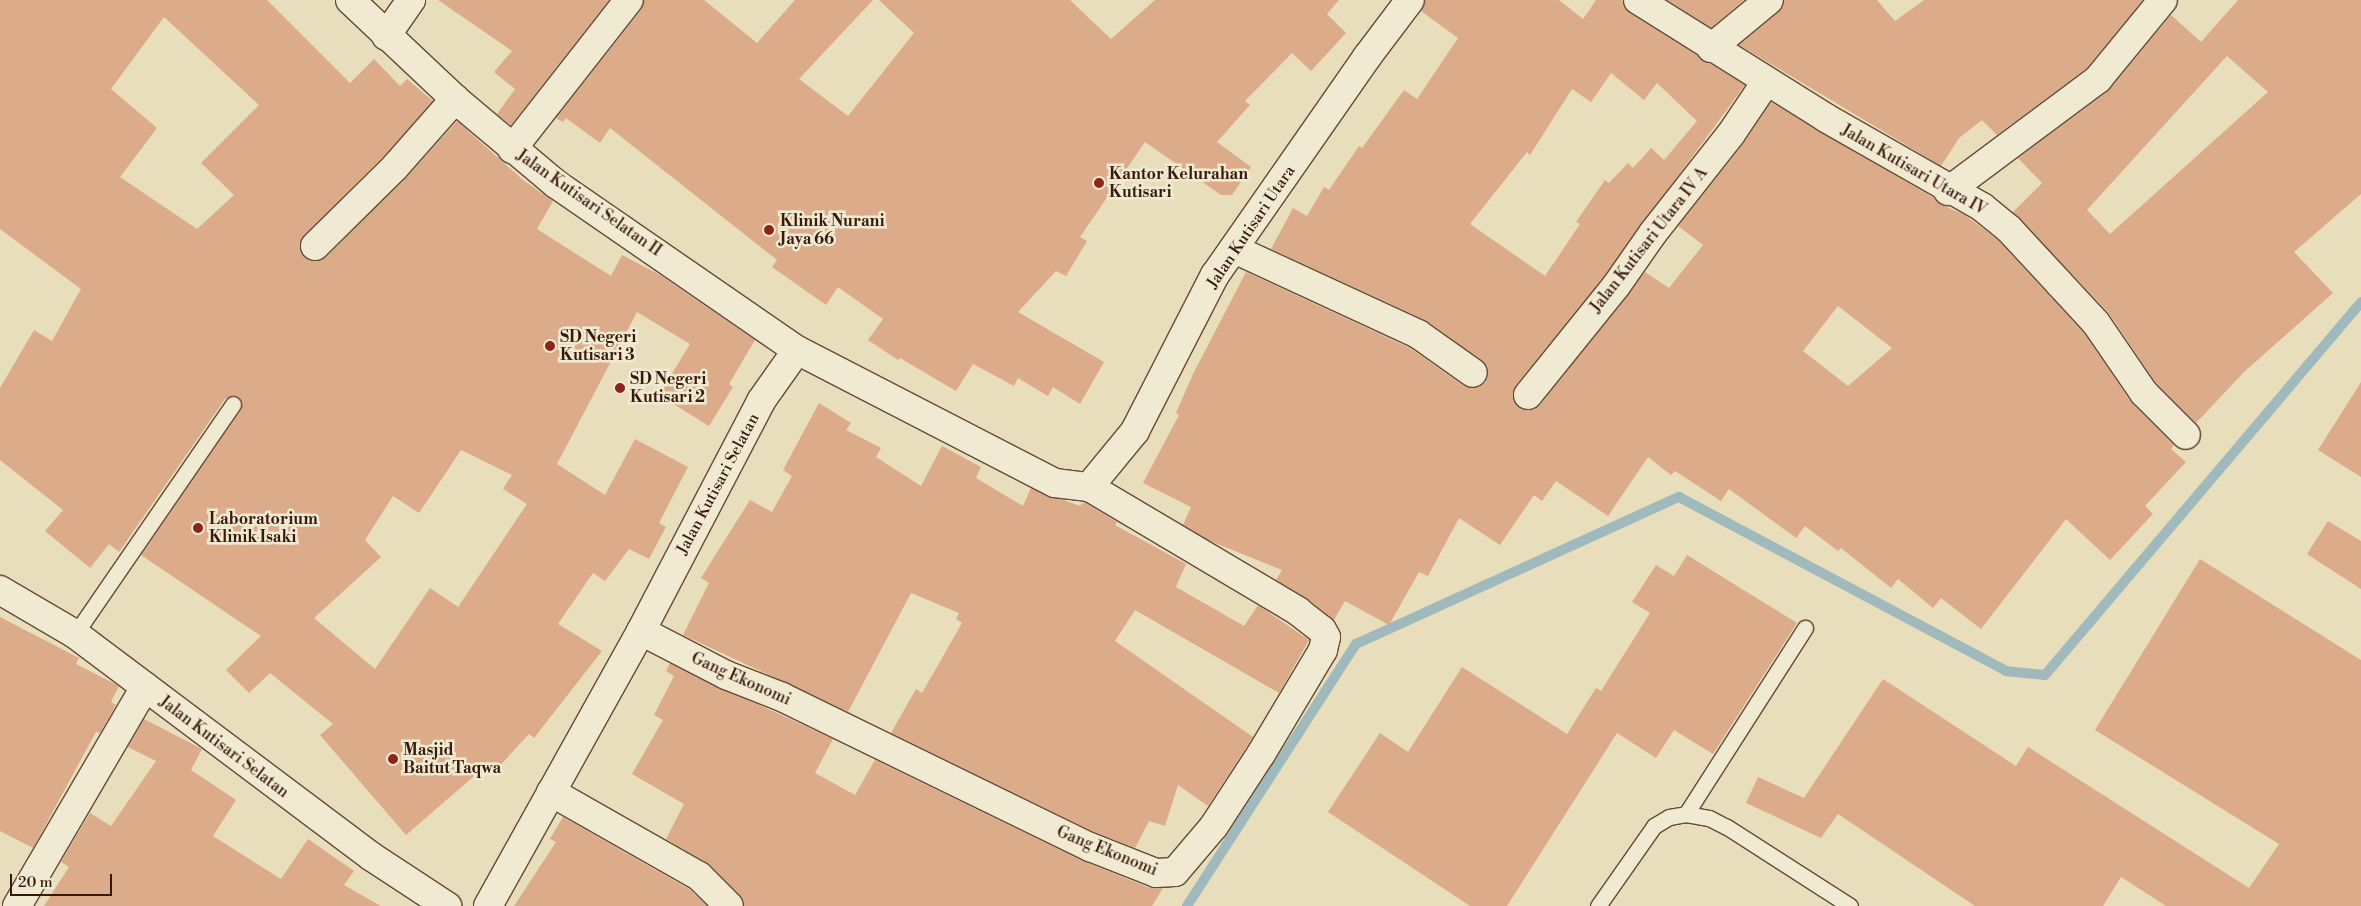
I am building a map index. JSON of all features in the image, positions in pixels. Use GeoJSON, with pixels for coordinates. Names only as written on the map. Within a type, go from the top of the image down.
{"type":"FeatureCollection","features":[{"type":"Feature","properties":{"kind":"street","name":"Jalan Kutisari Selatan II"},"geometry":{"type":"LineString","coordinates":[[350,0],[455,99],[512,149],[556,184],[797,350]]}},
{"type":"Feature","properties":{"kind":"street"},"geometry":{"type":"LineString","coordinates":[[386,36],[411,0]]}},
{"type":"Feature","properties":{"kind":"street"},"geometry":{"type":"LineString","coordinates":[[512,149],[629,0]]}},
{"type":"Feature","properties":{"kind":"street","name":"Jalan Kutisari Utara"},"geometry":{"type":"LineString","coordinates":[[1089,487],[1135,431],[1215,276],[1367,57],[1410,0]]}},
{"type":"Feature","properties":{"kind":"street","name":"Jalan Kutisari Utara IV"},"geometry":{"type":"LineString","coordinates":[[1638,0],[1766,82],[1948,190],[1982,207],[2009,228],[2096,323],[2124,368],[2186,435]]}},
{"type":"Feature","properties":{"kind":"street"},"geometry":{"type":"LineString","coordinates":[[1711,48],[1769,0]]}},
{"type":"Feature","properties":{"kind":"street"},"geometry":{"type":"LineString","coordinates":[[1948,190],[2098,79],[2164,0]]}},
{"type":"Feature","properties":{"kind":"street","name":"Jalan Kutisari Utara IV A"},"geometry":{"type":"LineString","coordinates":[[1528,395],[1616,286],[1653,233],[1731,134],[1766,82]]}},
{"type":"Feature","properties":{"kind":"street"},"geometry":{"type":"LineString","coordinates":[[315,246],[395,167],[455,99]]}},
{"type":"Feature","properties":{"kind":"street"},"geometry":{"type":"LineString","coordinates":[[1234,249],[1418,334],[1473,373]]}},
{"type":"Feature","properties":{"kind":"street"},"geometry":{"type":"LineString","coordinates":[[797,350],[1056,483],[1089,487]]}},
{"type":"Feature","properties":{"kind":"street","name":"Jalan Kutisari Selatan"},"geometry":{"type":"LineString","coordinates":[[488,906],[640,631],[761,401],[797,350]]}},
{"type":"Feature","properties":{"kind":"street","name":"Gang Ekonomi"},"geometry":{"type":"LineString","coordinates":[[640,631],[726,675],[782,697],[1090,847],[1156,873],[1175,872],[1214,826],[1261,754],[1323,650],[1326,637],[1322,630],[1298,611],[1089,487]]}},
{"type":"Feature","properties":{"kind":"street","name":"Jalan Kutisari Selatan"},"geometry":{"type":"LineString","coordinates":[[0,590],[75,634],[372,857],[448,906]]}},
{"type":"Feature","properties":{"kind":"street"},"geometry":{"type":"LineString","coordinates":[[17,906],[145,687]]}},
{"type":"Feature","properties":{"kind":"street"},"geometry":{"type":"LineString","coordinates":[[551,792],[699,876],[729,906]]}},
{"type":"Feature","properties":{"kind":"lane"},"geometry":{"type":"LineString","coordinates":[[75,634],[233,404]]}},
{"type":"Feature","properties":{"kind":"lane"},"geometry":{"type":"LineString","coordinates":[[1686,814],[1805,628]]}},
{"type":"Feature","properties":{"kind":"lane"},"geometry":{"type":"LineString","coordinates":[[1598,906],[1654,826],[1669,817],[1686,814],[1709,818],[1727,827],[1850,906]]}},
{"type":"Feature","properties":{"kind":"building"},"geometry":{"type":"Polygon","coordinates":[[[0,0],[267,0],[350,83],[374,59],[400,86],[407,79],[433,101],[384,156],[304,235],[300,250],[310,261],[326,257],[406,178],[457,121],[523,180],[553,201],[537,229],[611,276],[622,255],[660,275],[755,340],[729,384],[733,387],[709,426],[659,395],[690,344],[637,312],[557,464],[605,495],[635,439],[688,467],[659,523],[666,527],[649,559],[629,549],[605,581],[593,573],[558,624],[602,651],[534,738],[529,734],[495,771],[487,765],[406,835],[320,735],[333,724],[270,673],[249,693],[226,670],[261,636],[141,555],[241,409],[239,397],[233,395],[225,399],[119,552],[109,544],[90,568],[45,531],[63,510],[0,460],[0,388],[34,330],[52,341],[81,289],[0,229],[0,0]],[[164,17],[111,89],[157,128],[120,177],[197,229],[234,195],[201,163],[259,105],[164,17]],[[461,450],[419,513],[393,496],[365,540],[381,557],[314,618],[375,669],[430,588],[458,607],[527,504],[503,489],[512,475],[461,450]]]}},
{"type":"Feature","properties":{"kind":"building"},"geometry":{"type":"Polygon","coordinates":[[[438,0],[609,0],[511,125],[497,114],[515,89],[494,72],[512,51],[438,0]]]}},
{"type":"Feature","properties":{"kind":"building"},"geometry":{"type":"Polygon","coordinates":[[[644,0],[704,0],[757,43],[795,0],[873,0],[799,79],[848,116],[914,33],[879,0],[1070,0],[1111,39],[1155,0],[1339,0],[1327,14],[1346,33],[1311,71],[1292,53],[1245,101],[1250,105],[1217,142],[1251,167],[1232,195],[1221,195],[1145,142],[1080,237],[1087,241],[1066,276],[1056,271],[1018,312],[1104,362],[1080,404],[1053,387],[1048,396],[1018,378],[1014,386],[973,364],[956,391],[900,358],[898,360],[868,340],[883,319],[838,287],[826,305],[772,267],[777,260],[610,128],[600,143],[566,118],[563,122],[556,118],[641,10],[644,0]]]}},
{"type":"Feature","properties":{"kind":"building"},"geometry":{"type":"Polygon","coordinates":[[[1425,0],[1559,0],[1583,19],[1596,0],[1622,0],[1630,13],[1745,85],[1604,277],[1516,385],[1513,400],[1519,407],[1533,410],[1540,405],[1645,272],[1669,288],[1703,245],[1678,226],[1743,144],[1771,102],[1934,198],[1941,205],[1964,214],[1998,240],[2084,333],[2131,402],[2174,445],[2171,449],[2186,462],[2145,506],[2153,514],[2110,560],[2066,519],[1981,629],[1941,598],[1933,608],[1898,579],[1891,588],[1841,548],[1838,551],[1805,526],[1796,538],[1729,489],[1721,501],[1675,471],[1671,475],[1648,457],[1608,516],[1556,481],[1542,501],[1534,495],[1500,545],[1459,518],[1428,576],[1419,572],[1389,625],[1345,601],[1334,620],[1308,599],[1276,580],[1282,570],[1210,541],[1183,525],[1191,507],[1143,483],[1179,415],[1176,413],[1193,374],[1246,272],[1410,348],[1464,386],[1479,387],[1486,382],[1487,367],[1482,361],[1427,321],[1271,249],[1293,208],[1307,216],[1324,187],[1329,190],[1359,146],[1362,148],[1404,90],[1417,99],[1458,38],[1421,11],[1425,0]],[[1611,73],[1591,102],[1572,89],[1530,155],[1527,152],[1470,224],[1545,276],[1580,224],[1576,222],[1605,180],[1609,183],[1628,163],[1633,168],[1651,148],[1664,160],[1697,121],[1657,83],[1644,100],[1611,73]],[[1838,306],[1803,351],[1848,386],[1892,348],[1838,306]]]}},
{"type":"Feature","properties":{"kind":"building"},"geometry":{"type":"Polygon","coordinates":[[[1667,0],[1744,0],[1711,28],[1667,0]]]}},
{"type":"Feature","properties":{"kind":"building"},"geometry":{"type":"Polygon","coordinates":[[[1784,0],[1877,0],[1895,21],[1924,0],[2143,0],[2087,68],[1997,135],[1982,120],[1959,138],[1941,166],[1739,45],[1779,12],[1784,0]]]}},
{"type":"Feature","properties":{"kind":"building"},"geometry":{"type":"Polygon","coordinates":[[[2238,0],[2361,0],[2361,194],[2294,252],[2333,293],[2244,372],[2196,423],[2156,383],[2108,312],[2013,212],[2042,183],[2018,158],[2108,91],[2171,15],[2201,42],[2238,0]],[[2227,56],[2087,210],[2110,234],[2268,92],[2227,56]]]}},
{"type":"Feature","properties":{"kind":"building"},"geometry":{"type":"Polygon","coordinates":[[[2361,382],[2361,477],[2318,450],[2361,382]]]}},
{"type":"Feature","properties":{"kind":"building"},"geometry":{"type":"Polygon","coordinates":[[[819,403],[851,423],[846,430],[881,448],[876,457],[921,486],[942,446],[981,467],[976,478],[1023,506],[1031,488],[1080,506],[1084,502],[1117,522],[1115,525],[1186,564],[1176,587],[1244,626],[1258,605],[1309,640],[1279,693],[1135,610],[1115,641],[1253,737],[1208,806],[1178,785],[1165,826],[1149,821],[1135,848],[1096,833],[891,733],[916,689],[922,693],[962,623],[956,619],[959,613],[911,593],[848,712],[683,635],[709,583],[701,578],[750,500],[772,512],[792,476],[783,470],[819,403]]]}},
{"type":"Feature","properties":{"kind":"building"},"geometry":{"type":"Polygon","coordinates":[[[2328,521],[2361,541],[2361,589],[2307,554],[2328,521]]]}},
{"type":"Feature","properties":{"kind":"building"},"geometry":{"type":"Polygon","coordinates":[[[1687,555],[1797,623],[1713,754],[1674,730],[1656,758],[1617,733],[1507,906],[1470,906],[1328,812],[1380,733],[1408,752],[1462,667],[1567,734],[1596,688],[1601,691],[1650,613],[1632,602],[1656,565],[1674,576],[1687,555]]]}},
{"type":"Feature","properties":{"kind":"building"},"geometry":{"type":"Polygon","coordinates":[[[2200,559],[2361,660],[2361,906],[2166,906],[2121,877],[2103,906],[1975,906],[1838,814],[1821,838],[1746,803],[1758,777],[1804,798],[1883,679],[2016,766],[2028,747],[2249,888],[2279,844],[2095,730],[2200,559]]]}},
{"type":"Feature","properties":{"kind":"building"},"geometry":{"type":"Polygon","coordinates":[[[0,617],[79,658],[76,664],[119,686],[111,702],[116,705],[100,733],[96,732],[33,848],[0,831],[0,617]]]}},
{"type":"Feature","properties":{"kind":"building"},"geometry":{"type":"Polygon","coordinates":[[[670,663],[833,739],[815,773],[855,795],[875,760],[1083,861],[1150,888],[1163,888],[1152,906],[744,906],[740,895],[710,865],[666,839],[684,804],[632,774],[663,720],[654,715],[674,676],[666,671],[670,663]]]}},
{"type":"Feature","properties":{"kind":"building"},"geometry":{"type":"Polygon","coordinates":[[[144,719],[202,749],[191,770],[236,800],[213,836],[281,879],[308,839],[354,871],[344,885],[381,906],[44,906],[69,867],[61,862],[90,813],[111,826],[156,761],[128,747],[144,719]]]}},
{"type":"Feature","properties":{"kind":"building"},"geometry":{"type":"Polygon","coordinates":[[[563,817],[689,889],[707,906],[514,906],[556,842],[550,839],[563,817]]]}},
{"type":"Feature","properties":{"kind":"waterway"},"geometry":{"type":"LineString","coordinates":[[1187,906],[1356,644],[1679,497],[2006,671],[2045,675],[2361,302]]}},
{"type":"Feature","properties":{"kind":"place","name":"Kantor Kelurahan Kutisari"},"geometry":{"type":"Point","coordinates":[1099,183]}},
{"type":"Feature","properties":{"kind":"place","name":"Klinik Nurani Jaya 66"},"geometry":{"type":"Point","coordinates":[769,230]}},
{"type":"Feature","properties":{"kind":"place","name":"SD Negeri Kutisari 3"},"geometry":{"type":"Point","coordinates":[550,346]}},
{"type":"Feature","properties":{"kind":"place","name":"SD Negeri Kutisari 2"},"geometry":{"type":"Point","coordinates":[620,388]}},
{"type":"Feature","properties":{"kind":"place","name":"Laboratorium Klinik Isaki"},"geometry":{"type":"Point","coordinates":[198,528]}},
{"type":"Feature","properties":{"kind":"place","name":"Masjid Baitut Taqwa"},"geometry":{"type":"Point","coordinates":[393,759]}}]}
